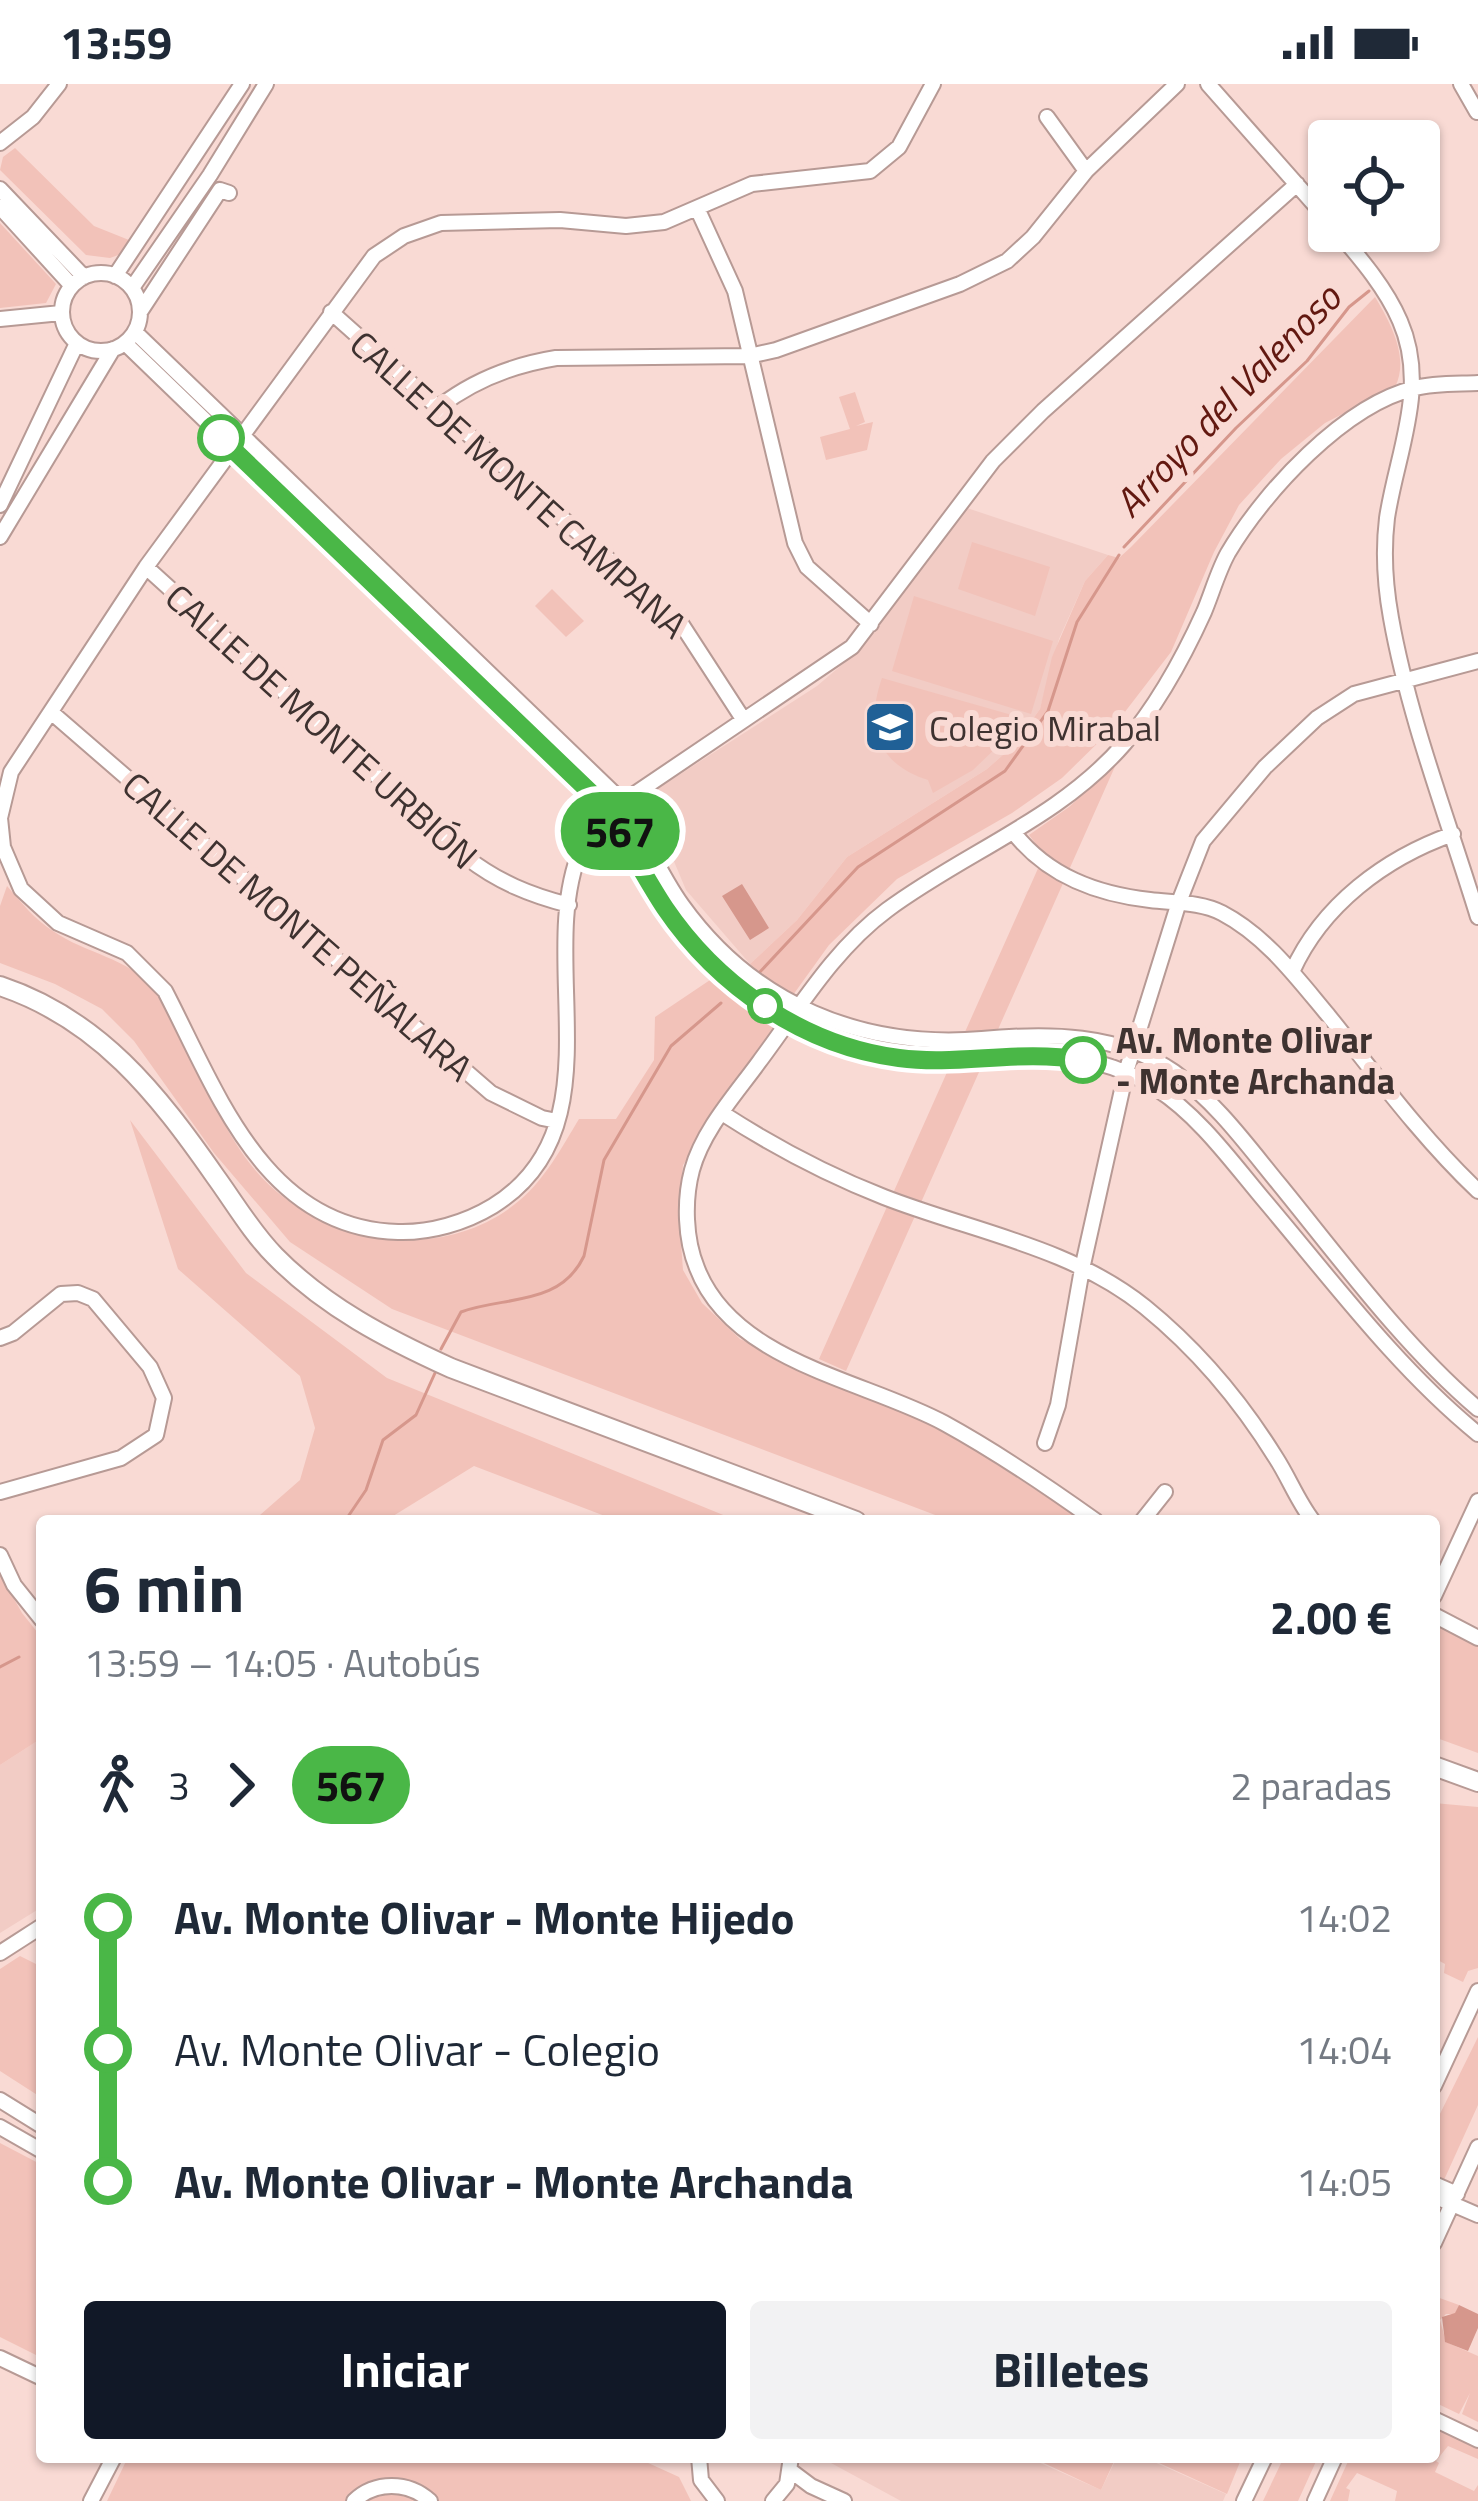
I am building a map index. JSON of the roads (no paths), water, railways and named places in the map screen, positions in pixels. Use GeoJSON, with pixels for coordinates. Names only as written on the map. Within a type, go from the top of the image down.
{"type":"FeatureCollection","features":[{"type":"Feature","properties":{"kind":"main road"},"geometry":{"type":"LineString","coordinates":[[0,986],[66,1016],[116,1053],[170,1112],[270,1252],[343,1312],[390,1341],[451,1368],[840,1515]]}},
{"type":"Feature","properties":{"kind":"main road"},"geometry":{"type":"LineString","coordinates":[[1440,1768],[1478,1781]]}},
{"type":"Feature","properties":{"kind":"street"},"geometry":{"type":"LineString","coordinates":[[0,143],[33,117],[59,84]]}},
{"type":"Feature","properties":{"kind":"street"},"geometry":{"type":"LineString","coordinates":[[115,276],[242,84]]}},
{"type":"Feature","properties":{"kind":"street"},"geometry":{"type":"LineString","coordinates":[[132,288],[266,84]]}},
{"type":"Feature","properties":{"kind":"street"},"geometry":{"type":"LineString","coordinates":[[933,84],[899,147],[870,171],[752,184],[664,222],[626,226],[560,220],[441,224],[404,236],[374,256],[146,567],[11,772],[0,818],[10,872],[58,923],[127,953],[152,974],[232,1124],[276,1180],[340,1222],[377,1232],[416,1233],[478,1215],[506,1197],[543,1156],[557,1120],[567,1058],[569,905],[574,869],[583,844],[608,812],[851,646],[993,461],[1298,184]]}},
{"type":"Feature","properties":{"kind":"street"},"geometry":{"type":"LineString","coordinates":[[439,407],[461,390],[529,362],[749,356],[961,284],[1007,261],[1033,238],[1087,171],[1178,84]]}},
{"type":"Feature","properties":{"kind":"street"},"geometry":{"type":"LineString","coordinates":[[1208,84],[1308,196]]}},
{"type":"Feature","properties":{"kind":"street"},"geometry":{"type":"LineString","coordinates":[[1464,84],[1478,88]]}},
{"type":"Feature","properties":{"kind":"street"},"geometry":{"type":"LineString","coordinates":[[1464,84],[1477,115]]}},
{"type":"Feature","properties":{"kind":"street"},"geometry":{"type":"LineString","coordinates":[[1477,115],[1478,100]]}},
{"type":"Feature","properties":{"kind":"street"},"geometry":{"type":"LineString","coordinates":[[1047,117],[1087,171]]}},
{"type":"Feature","properties":{"kind":"street"},"geometry":{"type":"LineString","coordinates":[[0,190],[78,281]]}},
{"type":"Feature","properties":{"kind":"street"},"geometry":{"type":"LineString","coordinates":[[0,537],[220,190],[229,193]]}},
{"type":"Feature","properties":{"kind":"street"},"geometry":{"type":"LineString","coordinates":[[172,195],[188,206]]}},
{"type":"Feature","properties":{"kind":"street"},"geometry":{"type":"LineString","coordinates":[[0,207],[78,281]]}},
{"type":"Feature","properties":{"kind":"street"},"geometry":{"type":"LineString","coordinates":[[697,208],[735,291],[795,543],[807,568],[871,624]]}},
{"type":"Feature","properties":{"kind":"street"},"geometry":{"type":"LineString","coordinates":[[1353,252],[1400,320],[1408,345],[1414,388],[1384,554],[1390,618],[1478,917]]}},
{"type":"Feature","properties":{"kind":"street"},"geometry":{"type":"LineString","coordinates":[[78,281],[115,276],[132,288],[140,312]]}},
{"type":"Feature","properties":{"kind":"street"},"geometry":{"type":"LineString","coordinates":[[78,281],[62,314],[76,343],[100,352],[124,341]]}},
{"type":"Feature","properties":{"kind":"street","name":"CALLE DE MONTE CAMPANA"},"geometry":{"type":"LineString","coordinates":[[331,312],[682,626],[743,719]]}},
{"type":"Feature","properties":{"kind":"street"},"geometry":{"type":"LineString","coordinates":[[0,319],[62,314]]}},
{"type":"Feature","properties":{"kind":"street"},"geometry":{"type":"LineString","coordinates":[[124,341],[242,435],[608,812],[687,939],[742,991],[789,1022],[847,1046],[897,1058],[1037,1054],[1092,1061],[1126,1072],[1160,1091],[1184,1112],[1414,1373],[1478,1434]]}},
{"type":"Feature","properties":{"kind":"street"},"geometry":{"type":"LineString","coordinates":[[124,341],[232,449],[420,617]]}},
{"type":"Feature","properties":{"kind":"street"},"geometry":{"type":"LineString","coordinates":[[0,505],[76,343]]}},
{"type":"Feature","properties":{"kind":"street"},"geometry":{"type":"LineString","coordinates":[[1087,1515],[940,1421],[748,1335],[713,1300],[697,1269],[689,1241],[693,1168],[722,1113],[789,1022],[836,959],[882,913],[968,854],[1014,833],[1070,796],[1125,743],[1202,616],[1228,554],[1284,482],[1347,419],[1414,388],[1478,383]]}},
{"type":"Feature","properties":{"kind":"street","name":"CALLE DE MONTE URBIÓN"},"geometry":{"type":"LineString","coordinates":[[146,567],[466,857],[492,877],[569,905]]}},
{"type":"Feature","properties":{"kind":"street"},"geometry":{"type":"LineString","coordinates":[[439,636],[623,802],[698,926],[763,988],[838,1024],[908,1040],[1054,1035],[1135,1049],[1176,1074],[1225,1118],[1411,1340],[1478,1408]]}},
{"type":"Feature","properties":{"kind":"street"},"geometry":{"type":"LineString","coordinates":[[1046,1443],[1058,1405],[1082,1269],[1126,1072],[1203,841],[1264,767],[1317,718],[1354,694],[1478,661]]}},
{"type":"Feature","properties":{"kind":"street","name":"CALLE DE MONTE PEÑALARA"},"geometry":{"type":"LineString","coordinates":[[50,712],[491,1093],[542,1118],[557,1120]]}},
{"type":"Feature","properties":{"kind":"street"},"geometry":{"type":"LineString","coordinates":[[1014,833],[1033,857],[1066,878],[1118,895],[1219,911],[1254,935],[1292,972],[1446,1161],[1478,1190]]}},
{"type":"Feature","properties":{"kind":"street"},"geometry":{"type":"LineString","coordinates":[[1292,972],[1305,943],[1347,898],[1393,859],[1453,834]]}},
{"type":"Feature","properties":{"kind":"street"},"geometry":{"type":"LineString","coordinates":[[722,1113],[765,1141],[883,1197],[1025,1244],[1141,1303],[1198,1353],[1240,1402],[1309,1515]]}},
{"type":"Feature","properties":{"kind":"street"},"geometry":{"type":"LineString","coordinates":[[0,1339],[61,1294],[78,1293],[93,1300],[151,1367],[164,1398],[156,1436],[121,1458],[0,1492]]}},
{"type":"Feature","properties":{"kind":"street"},"geometry":{"type":"LineString","coordinates":[[1147,1515],[1165,1492]]}},
{"type":"Feature","properties":{"kind":"street"},"geometry":{"type":"LineString","coordinates":[[1440,1583],[1478,1501]]}},
{"type":"Feature","properties":{"kind":"street"},"geometry":{"type":"LineString","coordinates":[[0,1555],[14,1585],[36,1612]]}},
{"type":"Feature","properties":{"kind":"street"},"geometry":{"type":"LineString","coordinates":[[1440,1619],[1478,1638]]}},
{"type":"Feature","properties":{"kind":"street"},"geometry":{"type":"LineString","coordinates":[[0,1953],[36,1930]]}},
{"type":"Feature","properties":{"kind":"street"},"geometry":{"type":"LineString","coordinates":[[1440,2073],[1478,1991]]}},
{"type":"Feature","properties":{"kind":"street"},"geometry":{"type":"LineString","coordinates":[[0,2100],[36,2122]]}},
{"type":"Feature","properties":{"kind":"street"},"geometry":{"type":"LineString","coordinates":[[0,2127],[36,2148]]}},
{"type":"Feature","properties":{"kind":"street"},"geometry":{"type":"LineString","coordinates":[[1440,2230],[1478,2147]]}},
{"type":"Feature","properties":{"kind":"street"},"geometry":{"type":"LineString","coordinates":[[1440,2188],[1478,2215]]}},
{"type":"Feature","properties":{"kind":"street"},"geometry":{"type":"LineString","coordinates":[[1440,2197],[1455,2199]]}},
{"type":"Feature","properties":{"kind":"street"},"geometry":{"type":"LineString","coordinates":[[0,2358],[36,2375]]}},
{"type":"Feature","properties":{"kind":"street"},"geometry":{"type":"LineString","coordinates":[[1440,2422],[1478,2440]]}},
{"type":"Feature","properties":{"kind":"street"},"geometry":{"type":"LineString","coordinates":[[92,2501],[111,2463]]}},
{"type":"Feature","properties":{"kind":"street"},"geometry":{"type":"LineString","coordinates":[[697,2463],[701,2480],[717,2501]]}},
{"type":"Feature","properties":{"kind":"street"},"geometry":{"type":"LineString","coordinates":[[1244,2501],[1262,2463]]}},
{"type":"Feature","properties":{"kind":"street"},"geometry":{"type":"LineString","coordinates":[[1315,2501],[1332,2463]]}},
{"type":"Feature","properties":{"kind":"street"},"geometry":{"type":"LineString","coordinates":[[782,2499],[791,2464]]}},
{"type":"Feature","properties":{"kind":"street"},"geometry":{"type":"LineString","coordinates":[[791,2464],[811,2486],[844,2501]]}},
{"type":"Feature","properties":{"kind":"street"},"geometry":{"type":"LineString","coordinates":[[354,2501],[380,2487],[404,2486],[430,2501]]}},
{"type":"Feature","properties":{"kind":"waterway","name":"Arroyo del Valenoso"},"geometry":{"type":"LineString","coordinates":[[1124,547],[1236,428],[1307,361],[1349,307],[1369,291]]}},
{"type":"Feature","properties":{"kind":"waterway","name":"Arroyo del Valenoso"},"geometry":{"type":"LineString","coordinates":[[758,974],[858,867],[1005,771],[1048,711],[1077,622],[1119,555]]}},
{"type":"Feature","properties":{"kind":"waterway","name":"Arroyo del Valenoso"},"geometry":{"type":"LineString","coordinates":[[441,1349],[461,1312],[546,1292],[574,1272],[584,1256],[604,1160],[671,1046],[721,1003]]}},
{"type":"Feature","properties":{"kind":"waterway","name":"Arroyo del Valenoso"},"geometry":{"type":"LineString","coordinates":[[349,1515],[366,1490],[383,1440],[416,1415],[435,1373]]}},
{"type":"Feature","properties":{"kind":"waterway","name":"Arroyo del Valenoso"},"geometry":{"type":"LineString","coordinates":[[0,1667],[19,1657]]}},
{"type":"Feature","properties":{"kind":"place","name":"Colegio Mirabal"},"geometry":{"type":"Point","coordinates":[890,727]}},
{"type":"Feature","properties":{"kind":"place","name":"Av. Monte Olivar - Monte Archanda"},"geometry":{"type":"Point","coordinates":[1083,1060]}}]}
